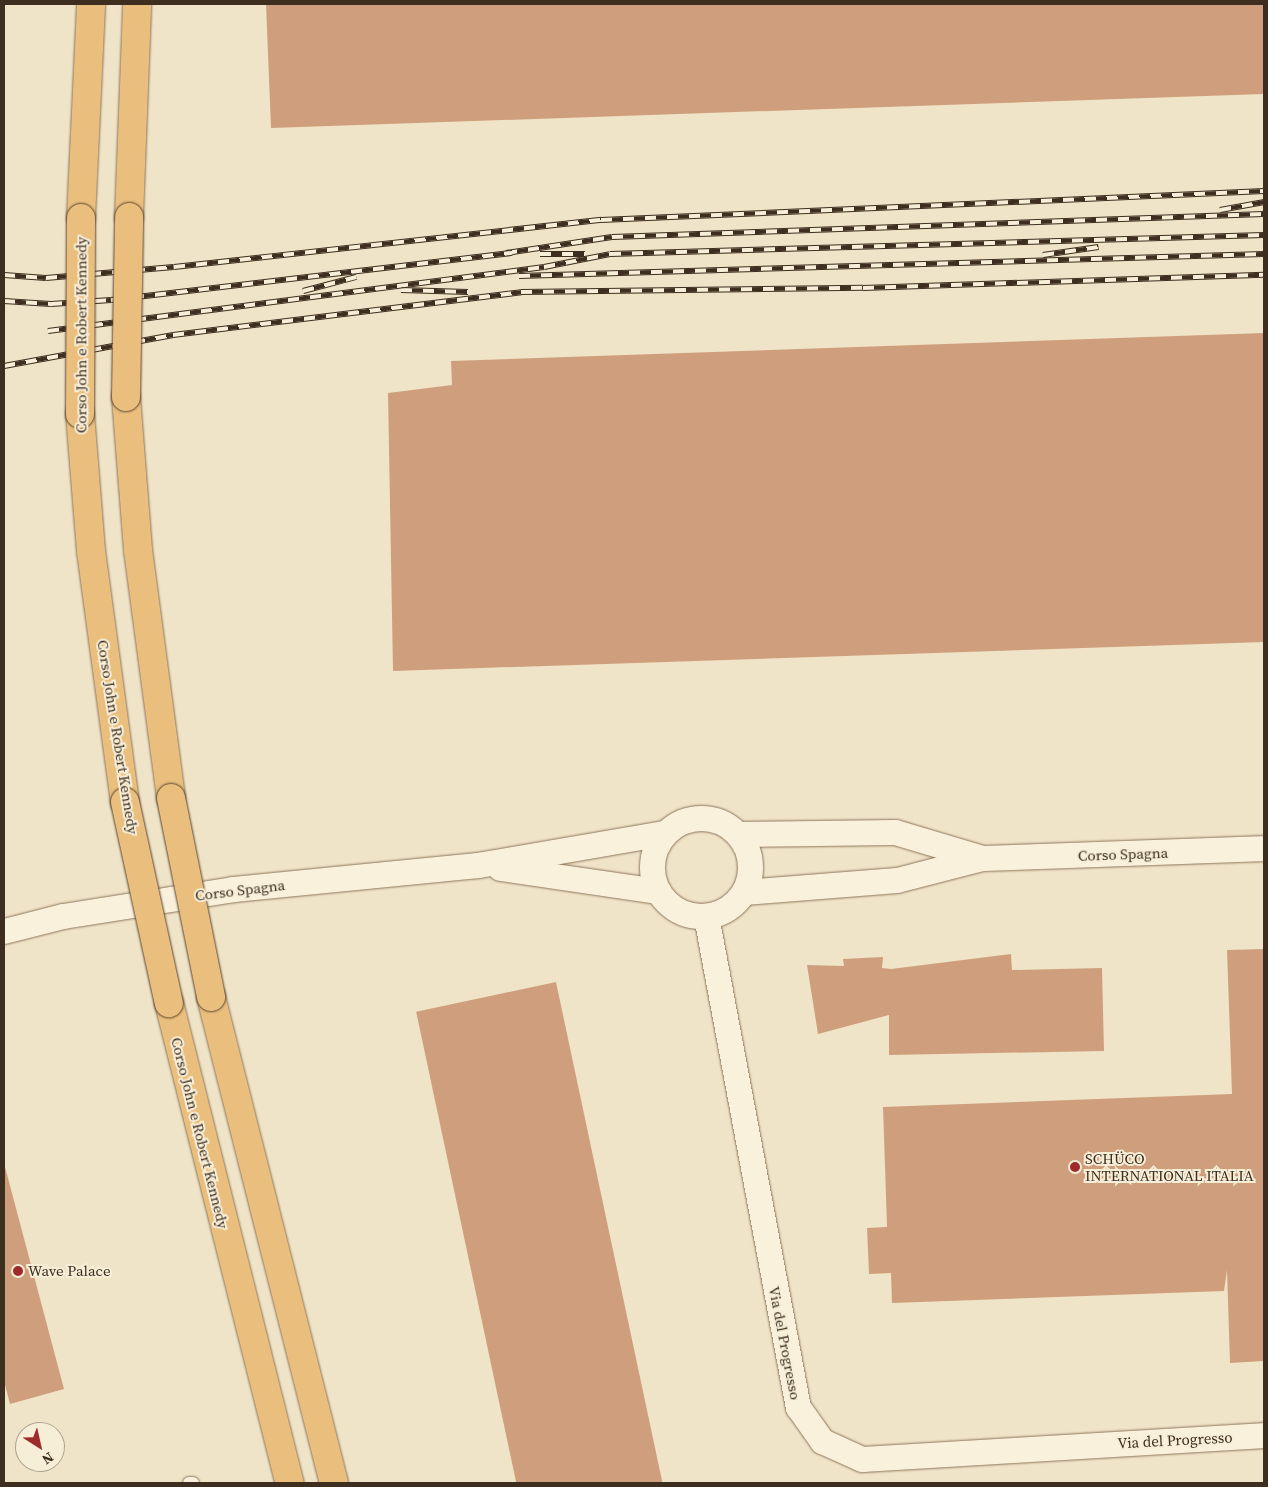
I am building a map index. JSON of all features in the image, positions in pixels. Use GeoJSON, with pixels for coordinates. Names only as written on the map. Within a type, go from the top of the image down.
{"type":"FeatureCollection","features":[{"type":"Feature","properties":{"kind":"highway","name":"Corso John e Robert Kennedy"},"geometry":{"type":"LineString","coordinates":[[91,4],[81,218],[80,414],[91,551],[125,802],[169,1003],[290,1483]]}},
{"type":"Feature","properties":{"kind":"highway"},"geometry":{"type":"LineString","coordinates":[[137,4],[129,217],[126,397],[138,550],[171,798],[211,998],[334,1483]]}},
{"type":"Feature","properties":{"kind":"street","name":"Corso Spagna"},"geometry":{"type":"LineString","coordinates":[[4,931],[63,916],[234,889],[478,865],[664,833],[693,818],[726,824],[738,834],[895,832],[982,858]]}},
{"type":"Feature","properties":{"kind":"street"},"geometry":{"type":"LineString","coordinates":[[664,833],[651,861],[658,891],[683,913],[706,916],[732,905],[744,892],[750,862],[738,834]]}},
{"type":"Feature","properties":{"kind":"street","name":"Corso Spagna"},"geometry":{"type":"LineString","coordinates":[[744,892],[897,880],[982,858],[1264,848]]}},
{"type":"Feature","properties":{"kind":"street","name":"Corso Spagna"},"geometry":{"type":"LineString","coordinates":[[478,865],[658,891]]}},
{"type":"Feature","properties":{"kind":"street","name":"Via del Progresso"},"geometry":{"type":"LineString","coordinates":[[706,916],[798,1407],[822,1441],[862,1459],[1264,1435]]}},
{"type":"Feature","properties":{"kind":"building"},"geometry":{"type":"Polygon","coordinates":[[[266,4],[1264,4],[1264,94],[271,128],[266,4]]]}},
{"type":"Feature","properties":{"kind":"building"},"geometry":{"type":"Polygon","coordinates":[[[1264,333],[1264,642],[393,671],[388,393],[452,385],[451,361],[1264,333]]]}},
{"type":"Feature","properties":{"kind":"building","name":"SCHÜCO INTERNATIONAL ITALIA"},"geometry":{"type":"Polygon","coordinates":[[[1264,949],[1264,1361],[1230,1363],[1227,1270],[1224,1291],[892,1303],[891,1273],[869,1274],[867,1228],[887,1227],[883,1107],[1232,1094],[1227,950],[1264,949]]]}},
{"type":"Feature","properties":{"kind":"building"},"geometry":{"type":"Polygon","coordinates":[[[1011,954],[1012,970],[1102,968],[1104,1051],[889,1055],[889,1015],[818,1034],[807,965],[844,966],[843,959],[883,957],[882,968],[891,969],[1011,954]]]}},
{"type":"Feature","properties":{"kind":"building"},"geometry":{"type":"Polygon","coordinates":[[[556,982],[662,1482],[516,1483],[416,1012],[556,982]]]}},
{"type":"Feature","properties":{"kind":"building","name":"Wave Palace"},"geometry":{"type":"Polygon","coordinates":[[[4,1163],[64,1389],[10,1404],[4,1381],[4,1163]]]}},
{"type":"Feature","properties":{"kind":"railway"},"geometry":{"type":"LineString","coordinates":[[4,275],[46,278],[174,267],[601,220],[1264,191]]}},
{"type":"Feature","properties":{"kind":"railway"},"geometry":{"type":"LineString","coordinates":[[1220,210],[1264,202]]}},
{"type":"Feature","properties":{"kind":"railway"},"geometry":{"type":"LineString","coordinates":[[506,253],[612,237],[1264,214]]}},
{"type":"Feature","properties":{"kind":"railway"},"geometry":{"type":"LineString","coordinates":[[48,331],[544,267],[610,254],[1264,235]]}},
{"type":"Feature","properties":{"kind":"railway"},"geometry":{"type":"LineString","coordinates":[[1043,255],[1098,247]]}},
{"type":"Feature","properties":{"kind":"railway"},"geometry":{"type":"LineString","coordinates":[[4,301],[51,304],[111,300],[512,253]]}},
{"type":"Feature","properties":{"kind":"railway"},"geometry":{"type":"LineString","coordinates":[[540,254],[585,254]]}},
{"type":"Feature","properties":{"kind":"railway"},"geometry":{"type":"LineString","coordinates":[[519,276],[1264,254]]}},
{"type":"Feature","properties":{"kind":"railway"},"geometry":{"type":"LineString","coordinates":[[4,366],[173,335],[521,292],[863,288],[1264,275]]}},
{"type":"Feature","properties":{"kind":"railway"},"geometry":{"type":"LineString","coordinates":[[303,291],[356,277]]}},
{"type":"Feature","properties":{"kind":"railway"},"geometry":{"type":"LineString","coordinates":[[401,290],[468,292]]}},
{"type":"Feature","properties":{"kind":"place","name":"SCHÜCO INTERNATIONAL ITALIA"},"geometry":{"type":"Point","coordinates":[1075,1167]}},
{"type":"Feature","properties":{"kind":"place","name":"Wave Palace"},"geometry":{"type":"Point","coordinates":[18,1271]}}]}
